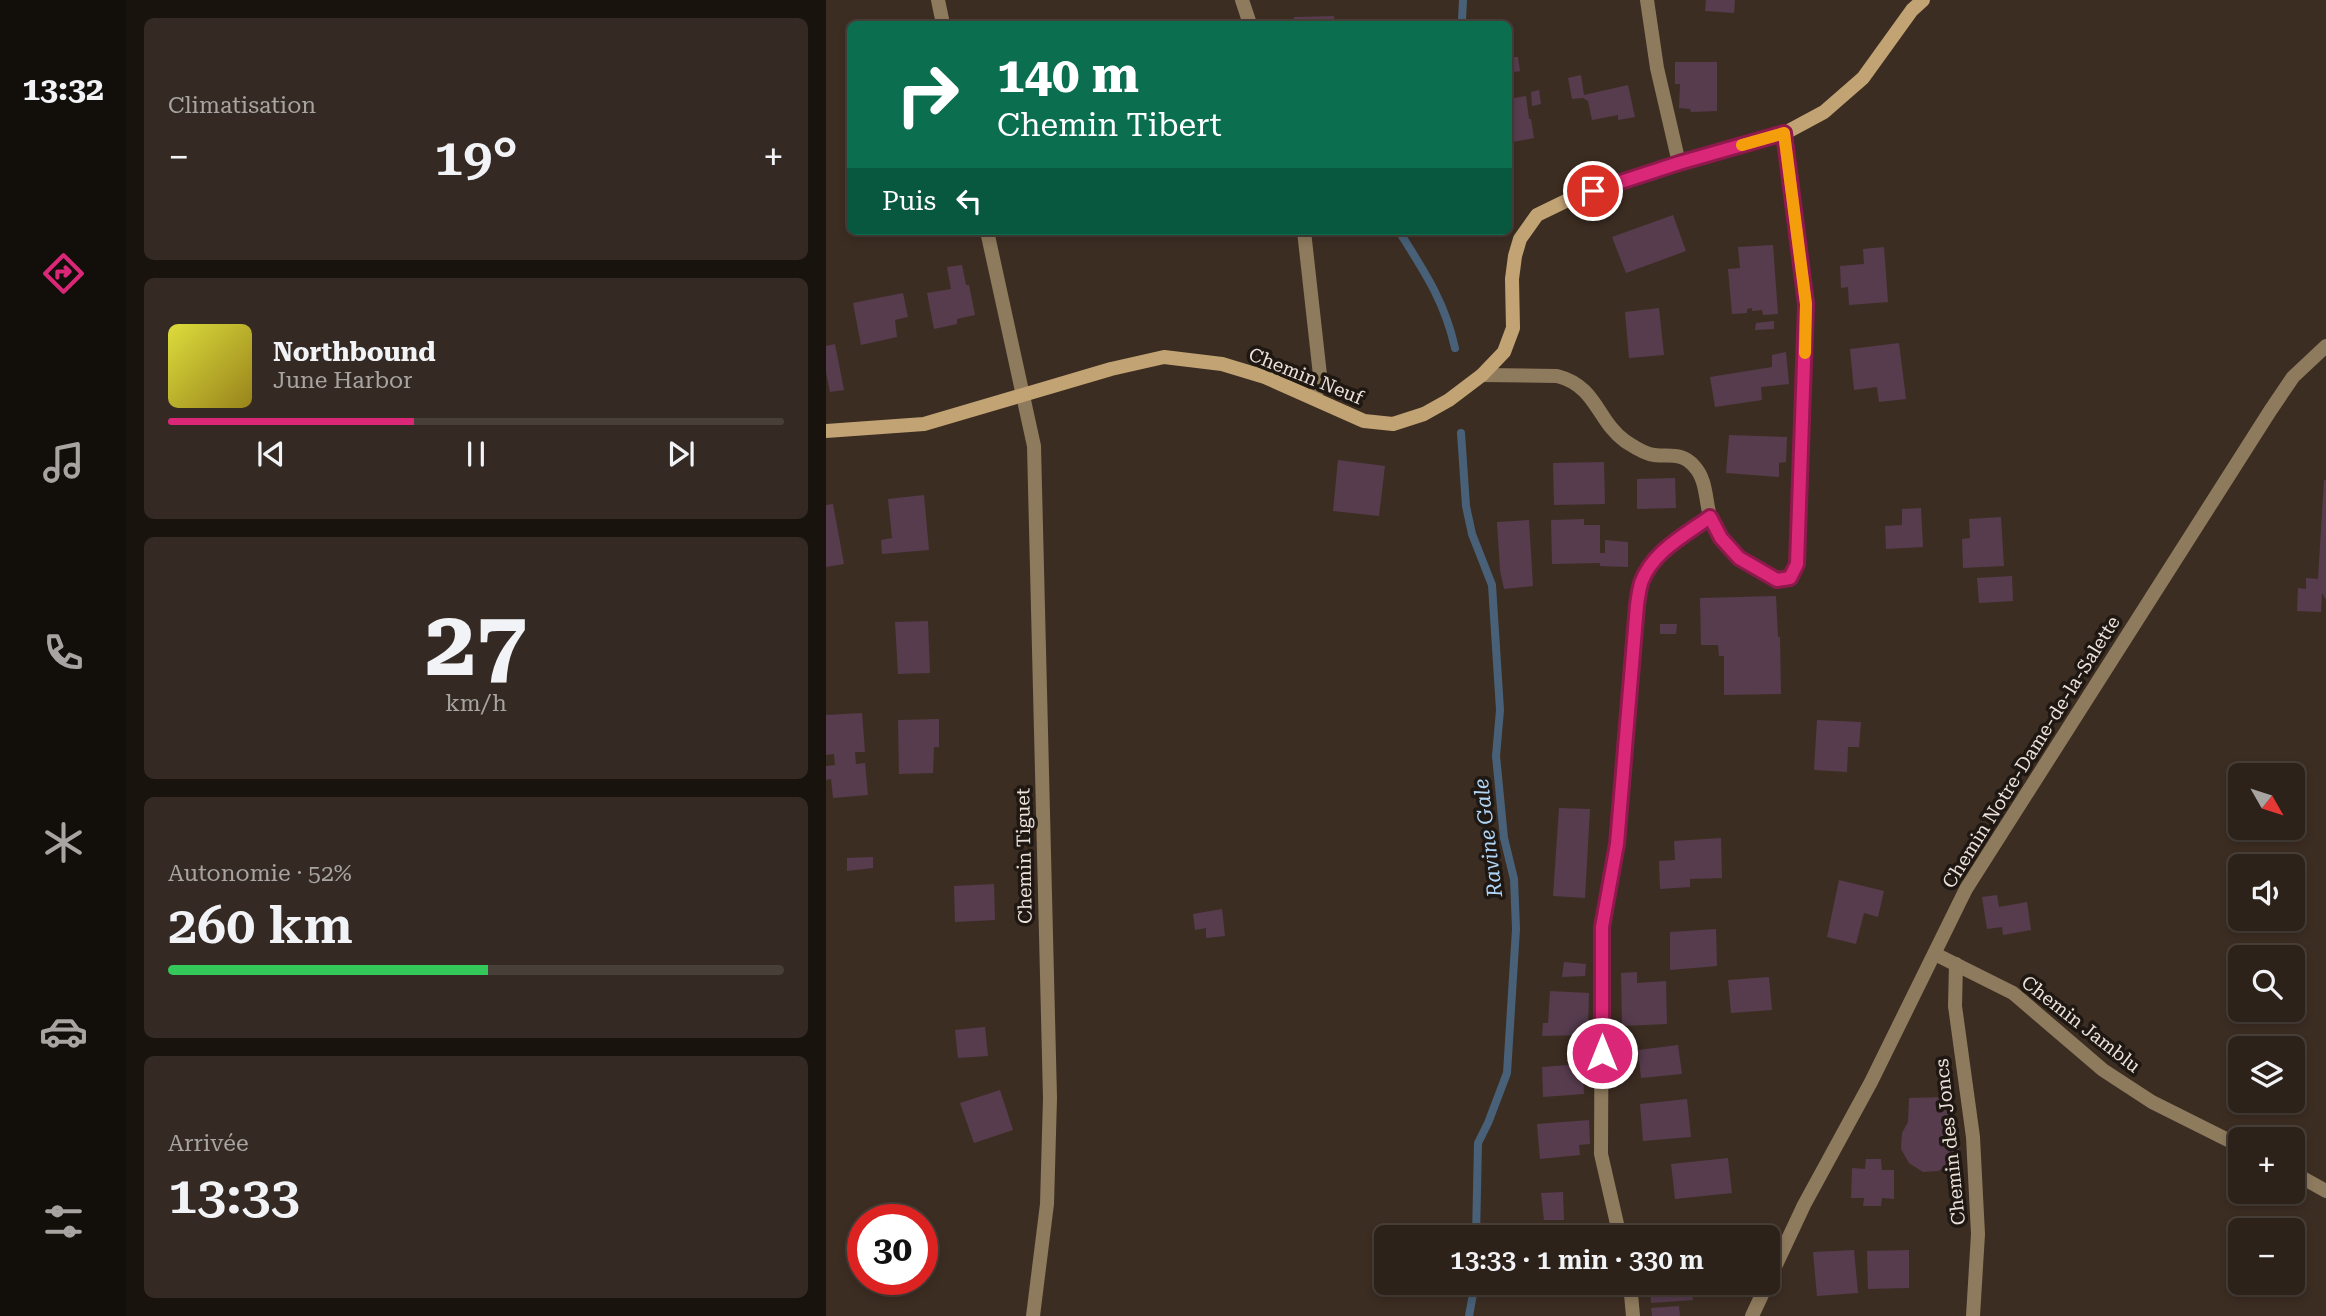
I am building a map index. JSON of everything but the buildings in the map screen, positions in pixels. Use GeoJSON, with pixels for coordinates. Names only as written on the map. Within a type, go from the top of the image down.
{"type":"FeatureCollection","features":[{"type":"Feature","properties":{"kind":"main road","name":"Chemin Neuf"},"geometry":{"type":"LineString","coordinates":[[826,431],[924,425],[1111,369],[1164,357],[1222,364],[1265,377],[1364,421],[1393,424],[1424,414],[1449,400],[1482,375],[1504,352],[1513,328],[1512,279],[1515,256],[1520,239],[1537,215],[1572,198],[1784,133],[1824,112],[1863,78],[1905,19],[1923,0]]}},
{"type":"Feature","properties":{"kind":"street"},"geometry":{"type":"LineString","coordinates":[[938,0],[942,21]]}},
{"type":"Feature","properties":{"kind":"street"},"geometry":{"type":"LineString","coordinates":[[1242,0],[1249,21]]}},
{"type":"Feature","properties":{"kind":"street"},"geometry":{"type":"LineString","coordinates":[[1647,0],[1657,68],[1679,163]]}},
{"type":"Feature","properties":{"kind":"street"},"geometry":{"type":"LineString","coordinates":[[1482,375],[1557,376],[1586,391],[1611,428],[1623,439],[1653,455],[1680,456],[1690,462],[1700,474],[1710,517],[1721,538],[1739,558],[1777,580],[1790,578],[1797,564],[1806,304],[1784,133]]}},
{"type":"Feature","properties":{"kind":"street","name":"Chemin Tiguet"},"geometry":{"type":"LineString","coordinates":[[988,235],[1034,446],[1050,1098],[1047,1204],[1033,1316]]}},
{"type":"Feature","properties":{"kind":"street"},"geometry":{"type":"LineString","coordinates":[[1304,235],[1321,384],[1313,398]]}},
{"type":"Feature","properties":{"kind":"street","name":"Chemin Notre-Dame-de-la-Salette"},"geometry":{"type":"LineString","coordinates":[[1752,1316],[1804,1205],[1871,1082],[1966,889],[2270,411],[2293,377],[2326,346]]}},
{"type":"Feature","properties":{"kind":"street"},"geometry":{"type":"LineString","coordinates":[[1617,1225],[1601,1154],[1602,927],[1617,844],[1637,605],[1641,583],[1663,550],[1710,517]]}},
{"type":"Feature","properties":{"kind":"street","name":"Chemin Jamblu"},"geometry":{"type":"LineString","coordinates":[[1935,954],[2013,993],[2103,1070],[2143,1096],[2228,1140]]}},
{"type":"Feature","properties":{"kind":"street","name":"Chemin des Joncs"},"geometry":{"type":"LineString","coordinates":[[1956,964],[1955,1006],[1973,1137],[1978,1234],[1973,1316]]}},
{"type":"Feature","properties":{"kind":"street"},"geometry":{"type":"LineString","coordinates":[[2305,1179],[2326,1191]]}},
{"type":"Feature","properties":{"kind":"street"},"geometry":{"type":"LineString","coordinates":[[1631,1295],[1633,1316]]}},
{"type":"Feature","properties":{"kind":"waterway","name":"Ravine Gale"},"geometry":{"type":"LineString","coordinates":[[1461,21],[1463,0]]}},
{"type":"Feature","properties":{"kind":"waterway","name":"Ravine Gale"},"geometry":{"type":"LineString","coordinates":[[1402,235],[1440,303],[1455,348]]}},
{"type":"Feature","properties":{"kind":"waterway","name":"Ravine Gale"},"geometry":{"type":"LineString","coordinates":[[1461,433],[1466,506],[1472,534],[1492,585],[1500,710],[1496,756],[1504,838],[1514,879],[1516,929],[1507,1073],[1478,1143],[1476,1225]]}},
{"type":"Feature","properties":{"kind":"waterway","name":"Ravine Gale"},"geometry":{"type":"LineString","coordinates":[[1469,1316],[1473,1295]]}},
{"type":"Feature","properties":{"kind":"slow traffic"},"geometry":{"type":"LineString","coordinates":[[1742,145],[1784,133],[1806,304],[1805,353]]}},
{"type":"Feature","properties":{"kind":"route"},"geometry":{"type":"LineString","coordinates":[[1593,191],[1784,133],[1806,304],[1797,564],[1790,578],[1777,580],[1739,558],[1721,538],[1710,517],[1663,550],[1641,583],[1617,844],[1602,927],[1602,1053]]}}]}
